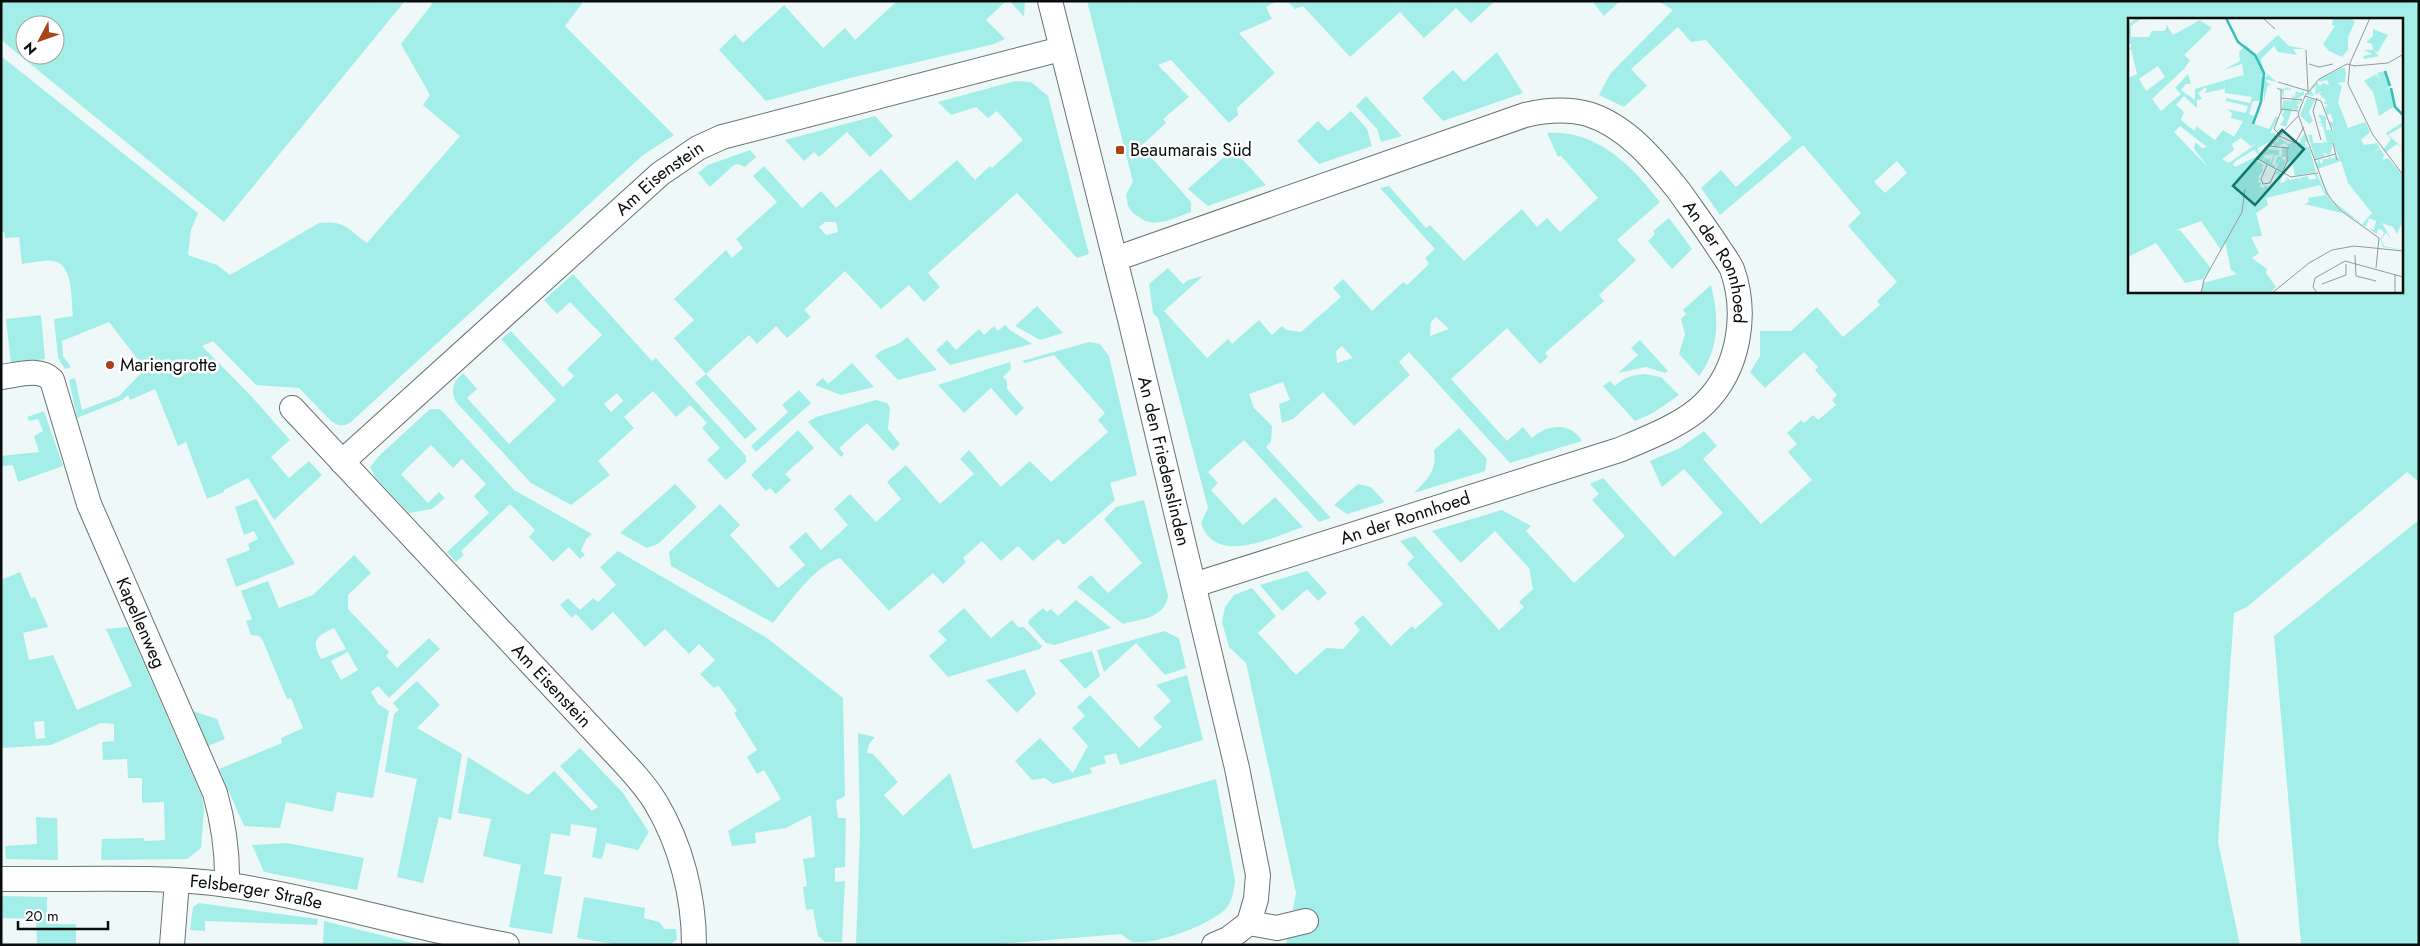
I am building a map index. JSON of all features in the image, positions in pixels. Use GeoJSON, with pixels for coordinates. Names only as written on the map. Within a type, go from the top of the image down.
{"type":"FeatureCollection","features":[{"type":"Feature","properties":{"kind":"street","name":"An den Friedenslinden"},"geometry":{"type":"LineString","coordinates":[[1050,1],[1115,259],[1237,768],[1258,875],[1256,899],[1249,923]]}},
{"type":"Feature","properties":{"kind":"street","name":"Am Eisenstein"},"geometry":{"type":"LineString","coordinates":[[342,462],[660,174],[698,148],[722,137],[1061,49]]}},
{"type":"Feature","properties":{"kind":"street","name":"An der Ronnhoed"},"geometry":{"type":"LineString","coordinates":[[1115,259],[1524,114],[1552,109],[1588,114],[1621,131],[1649,156],[1702,223],[1732,268],[1740,308],[1737,346],[1725,376],[1705,404],[1666,430],[1619,450],[1194,586]]}},
{"type":"Feature","properties":{"kind":"street","name":"Kapellenweg"},"geometry":{"type":"LineString","coordinates":[[1,377],[35,372],[45,374],[52,380],[90,504],[215,793],[225,826],[228,855],[227,885]]}},
{"type":"Feature","properties":{"kind":"street","name":"Am Eisenstein"},"geometry":{"type":"LineString","coordinates":[[292,408],[612,750],[655,802],[676,842],[688,886],[694,924],[694,945]]}},
{"type":"Feature","properties":{"kind":"street","name":"Felsberger Straße"},"geometry":{"type":"LineString","coordinates":[[1,879],[177,881],[227,885],[309,898],[508,945]]}},
{"type":"Feature","properties":{"kind":"street"},"geometry":{"type":"LineString","coordinates":[[172,945],[177,881]]}},
{"type":"Feature","properties":{"kind":"street"},"geometry":{"type":"LineString","coordinates":[[1214,945],[1228,939],[1249,923],[1277,928],[1306,921]]}},
{"type":"Feature","properties":{"kind":"shaded area"},"geometry":{"type":"Polygon","coordinates":[[[1,1],[405,1],[224,222],[32,65],[65,65],[65,15],[15,15],[15,51],[1,40],[1,1]]]}},
{"type":"Feature","properties":{"kind":"shaded area"},"geometry":{"type":"Polygon","coordinates":[[[430,1],[584,1],[565,26],[674,135],[643,155],[347,424],[342,426],[331,421],[299,388],[256,385],[213,341],[202,346],[252,397],[290,440],[271,457],[289,478],[309,461],[322,475],[274,520],[248,478],[224,490],[224,492],[207,499],[186,442],[178,446],[155,389],[130,400],[128,395],[122,400],[77,418],[69,380],[75,378],[82,410],[119,396],[145,369],[109,322],[62,341],[63,356],[71,367],[65,369],[58,358],[54,319],[73,316],[70,284],[65,269],[53,261],[22,264],[19,237],[5,238],[4,232],[1,232],[1,56],[198,213],[191,230],[188,255],[217,265],[230,275],[319,223],[341,224],[367,243],[460,136],[423,105],[430,95],[401,44],[432,4],[430,1]]]}},
{"type":"Feature","properties":{"kind":"shaded area"},"geometry":{"type":"Polygon","coordinates":[[[897,1],[1006,1],[986,20],[1005,39],[994,44],[850,78],[766,101],[719,50],[735,34],[743,43],[784,5],[823,48],[845,28],[855,40],[897,1]]]}},
{"type":"Feature","properties":{"kind":"shaded area"},"geometry":{"type":"Polygon","coordinates":[[[1010,1],[1025,1],[1024,17],[1010,1]]]}},
{"type":"Feature","properties":{"kind":"shaded area"},"geometry":{"type":"Polygon","coordinates":[[[1087,1],[1132,1],[1134,3],[1137,1],[1277,1],[1266,7],[1272,19],[1239,33],[1275,73],[1237,108],[1238,115],[1229,123],[1171,60],[1158,65],[1189,97],[1163,119],[1166,123],[1141,146],[1191,202],[1191,212],[1167,221],[1154,223],[1145,221],[1133,213],[1128,206],[1126,194],[1133,182],[1087,1]]]}},
{"type":"Feature","properties":{"kind":"shaded area"},"geometry":{"type":"Polygon","coordinates":[[[1287,1],[1495,1],[1471,23],[1456,8],[1424,38],[1400,12],[1350,57],[1303,6],[1295,9],[1287,1]]]}},
{"type":"Feature","properties":{"kind":"shaded area"},"geometry":{"type":"Polygon","coordinates":[[[1592,1],[1620,1],[1604,16],[1592,1]]]}},
{"type":"Feature","properties":{"kind":"shaded area"},"geometry":{"type":"Polygon","coordinates":[[[1658,1],[2419,1],[2419,482],[2407,472],[2247,607],[2234,613],[2218,842],[2240,945],[1286,945],[1296,893],[1246,663],[1229,647],[1222,622],[1225,607],[1234,595],[1252,588],[1276,616],[1258,633],[1296,675],[1326,648],[1343,649],[1360,630],[1354,623],[1363,615],[1391,646],[1412,626],[1415,629],[1443,604],[1407,564],[1414,557],[1400,541],[1415,536],[1499,630],[1524,607],[1519,602],[1533,589],[1529,568],[1495,531],[1461,563],[1432,531],[1502,510],[1531,526],[1526,531],[1574,583],[1625,536],[1592,500],[1599,494],[1590,484],[1603,478],[1674,557],[1723,513],[1684,469],[1662,487],[1650,461],[1680,448],[1704,431],[1717,446],[1703,459],[1761,524],[1812,480],[1788,452],[1797,444],[1787,433],[1801,420],[1804,423],[1813,415],[1818,420],[1836,405],[1832,400],[1837,395],[1815,370],[1818,367],[1804,352],[1765,388],[1750,372],[1760,356],[1760,331],[1791,331],[1817,307],[1843,337],[1880,305],[1877,301],[1897,282],[1848,226],[1861,213],[1803,145],[1720,215],[1701,188],[1721,170],[1736,187],[1792,138],[1706,40],[1691,42],[1678,27],[1631,69],[1647,86],[1624,107],[1599,95],[1610,74],[1673,10],[1658,1]],[[1897,161],[1874,182],[1885,193],[1907,173],[1897,161]]]}},
{"type":"Feature","properties":{"kind":"shaded area"},"geometry":{"type":"Polygon","coordinates":[[[1497,52],[1523,93],[1443,121],[1422,98],[1453,70],[1464,82],[1497,52]]]}},
{"type":"Feature","properties":{"kind":"shaded area"},"geometry":{"type":"Polygon","coordinates":[[[1015,81],[1031,82],[1048,96],[1089,254],[1077,258],[1017,193],[928,273],[940,287],[924,302],[909,285],[881,309],[845,271],[804,310],[811,317],[787,338],[776,326],[757,344],[749,335],[706,374],[674,338],[694,320],[674,299],[726,250],[732,258],[743,248],[736,239],[777,202],[753,176],[764,166],[802,208],[821,191],[836,208],[881,169],[910,201],[957,160],[975,180],[990,166],[992,168],[1023,140],[997,111],[988,118],[976,107],[951,115],[938,102],[1015,81]],[[825,222],[819,227],[826,235],[838,232],[836,222],[825,222]]]}},
{"type":"Feature","properties":{"kind":"shaded area"},"geometry":{"type":"Polygon","coordinates":[[[1366,96],[1402,136],[1381,142],[1377,129],[1356,106],[1366,96]]]}},
{"type":"Feature","properties":{"kind":"shaded area"},"geometry":{"type":"Polygon","coordinates":[[[1351,111],[1367,129],[1372,146],[1319,164],[1297,141],[1318,121],[1328,131],[1351,111]]]}},
{"type":"Feature","properties":{"kind":"shaded area"},"geometry":{"type":"Polygon","coordinates":[[[875,116],[893,136],[870,157],[847,132],[819,157],[814,152],[804,161],[785,140],[875,116]]]}},
{"type":"Feature","properties":{"kind":"shaded area"},"geometry":{"type":"Polygon","coordinates":[[[1547,133],[1565,133],[1582,137],[1612,153],[1625,163],[1638,175],[1660,202],[1617,240],[1636,260],[1599,295],[1604,301],[1545,353],[1548,357],[1540,364],[1507,328],[1451,379],[1507,441],[1523,427],[1532,438],[1545,430],[1558,427],[1571,431],[1582,441],[1510,463],[1409,352],[1399,362],[1410,375],[1354,426],[1323,392],[1293,419],[1282,423],[1279,404],[1290,400],[1283,382],[1249,394],[1254,408],[1272,426],[1271,442],[1266,447],[1331,518],[1319,522],[1244,440],[1208,472],[1218,483],[1211,490],[1243,525],[1275,497],[1303,527],[1261,542],[1246,545],[1232,546],[1219,544],[1208,536],[1201,523],[1208,508],[1158,318],[1153,313],[1149,284],[1168,268],[1183,284],[1188,280],[1203,276],[1164,311],[1207,358],[1228,339],[1232,344],[1259,320],[1272,335],[1282,326],[1286,330],[1301,332],[1341,297],[1333,288],[1343,279],[1372,311],[1403,282],[1407,285],[1429,264],[1425,258],[1435,249],[1380,188],[1389,186],[1426,228],[1430,225],[1464,261],[1522,209],[1537,227],[1547,218],[1560,232],[1598,198],[1561,156],[1558,157],[1547,133]],[[1436,317],[1431,322],[1430,336],[1449,329],[1436,317]],[[1342,346],[1336,351],[1337,363],[1353,358],[1342,346]]]}},
{"type":"Feature","properties":{"kind":"shaded area"},"geometry":{"type":"Polygon","coordinates":[[[1233,149],[1266,185],[1208,206],[1188,189],[1233,149]]]}},
{"type":"Feature","properties":{"kind":"shaded area"},"geometry":{"type":"Polygon","coordinates":[[[750,150],[756,157],[745,167],[738,164],[734,165],[710,187],[698,173],[708,165],[750,150]]]}},
{"type":"Feature","properties":{"kind":"shaded area"},"geometry":{"type":"Polygon","coordinates":[[[1669,218],[1692,249],[1672,269],[1648,241],[1655,234],[1653,231],[1669,218]]]}},
{"type":"Feature","properties":{"kind":"shaded area"},"geometry":{"type":"Polygon","coordinates":[[[573,274],[652,361],[656,358],[746,456],[746,462],[726,480],[707,460],[720,448],[702,428],[707,423],[690,405],[676,417],[653,391],[624,417],[634,428],[598,461],[610,475],[571,505],[531,483],[456,402],[453,389],[463,373],[477,389],[467,398],[509,444],[556,400],[501,339],[511,331],[563,387],[574,376],[567,369],[602,335],[570,302],[557,314],[544,300],[573,274]],[[617,393],[604,404],[611,412],[623,401],[617,393]]]}},
{"type":"Feature","properties":{"kind":"shaded area"},"geometry":{"type":"Polygon","coordinates":[[[1711,285],[1714,297],[1716,332],[1711,355],[1699,376],[1679,354],[1685,334],[1681,319],[1686,314],[1683,310],[1711,285]]]}},
{"type":"Feature","properties":{"kind":"shaded area"},"geometry":{"type":"Polygon","coordinates":[[[1037,306],[1063,333],[1040,340],[1015,326],[1037,306]]]}},
{"type":"Feature","properties":{"kind":"shaded area"},"geometry":{"type":"Polygon","coordinates":[[[41,315],[45,359],[11,364],[6,319],[41,315]]]}},
{"type":"Feature","properties":{"kind":"shaded area"},"geometry":{"type":"Polygon","coordinates":[[[1005,325],[1032,344],[950,365],[936,350],[947,340],[956,350],[979,329],[984,335],[994,326],[998,331],[1005,325]]]}},
{"type":"Feature","properties":{"kind":"shaded area"},"geometry":{"type":"Polygon","coordinates":[[[907,337],[937,370],[898,380],[875,356],[907,337]]]}},
{"type":"Feature","properties":{"kind":"shaded area"},"geometry":{"type":"Polygon","coordinates":[[[1640,340],[1668,371],[1665,373],[1646,367],[1618,373],[1638,355],[1631,348],[1640,340]]]}},
{"type":"Feature","properties":{"kind":"shaded area"},"geometry":{"type":"Polygon","coordinates":[[[1089,342],[1100,344],[1109,356],[1137,475],[1110,483],[1115,500],[1064,545],[1058,539],[1033,561],[1018,546],[1001,561],[982,541],[963,558],[966,562],[943,584],[933,573],[889,611],[840,558],[830,562],[812,577],[773,623],[671,566],[669,552],[720,504],[740,525],[730,535],[778,588],[805,565],[789,547],[806,532],[821,550],[848,525],[834,509],[850,494],[876,522],[901,499],[887,482],[906,465],[940,504],[974,474],[960,459],[969,450],[1001,487],[1030,461],[1051,482],[1108,432],[1098,420],[1105,413],[1054,355],[1025,363],[1022,361],[1089,342]]]}},
{"type":"Feature","properties":{"kind":"shaded area"},"geometry":{"type":"Polygon","coordinates":[[[1010,362],[1011,369],[1003,377],[1007,381],[1007,389],[1024,408],[1016,416],[991,388],[964,413],[938,385],[1010,362]]]}},
{"type":"Feature","properties":{"kind":"shaded area"},"geometry":{"type":"Polygon","coordinates":[[[852,363],[874,387],[841,395],[815,385],[823,378],[828,384],[852,363]]]}},
{"type":"Feature","properties":{"kind":"shaded area"},"geometry":{"type":"Polygon","coordinates":[[[706,374],[757,429],[745,439],[695,383],[706,374]]]}},
{"type":"Feature","properties":{"kind":"shaded area"},"geometry":{"type":"Polygon","coordinates":[[[1645,374],[1661,377],[1679,395],[1653,413],[1635,421],[1603,386],[1610,381],[1615,386],[1629,377],[1645,374]]]}},
{"type":"Feature","properties":{"kind":"shaded area"},"geometry":{"type":"Polygon","coordinates":[[[799,390],[811,403],[756,452],[751,446],[788,412],[782,405],[799,390]]]}},
{"type":"Feature","properties":{"kind":"shaded area"},"geometry":{"type":"Polygon","coordinates":[[[876,400],[887,403],[890,408],[888,429],[900,444],[893,451],[867,423],[839,448],[844,454],[841,457],[808,422],[816,417],[876,400]]]}},
{"type":"Feature","properties":{"kind":"shaded area"},"geometry":{"type":"Polygon","coordinates":[[[430,409],[439,409],[443,412],[514,490],[592,534],[586,539],[581,551],[585,555],[580,559],[569,547],[553,562],[529,537],[535,530],[510,504],[461,551],[464,555],[456,562],[447,552],[489,513],[474,496],[486,484],[462,459],[453,468],[431,445],[401,474],[428,503],[439,492],[445,498],[432,509],[409,513],[375,477],[370,467],[379,456],[430,409]]]}},
{"type":"Feature","properties":{"kind":"shaded area"},"geometry":{"type":"Polygon","coordinates":[[[44,411],[63,466],[18,482],[13,465],[2,466],[1,456],[39,452],[34,436],[43,431],[38,419],[29,421],[27,417],[44,411]]]}},
{"type":"Feature","properties":{"kind":"shaded area"},"geometry":{"type":"Polygon","coordinates":[[[1459,428],[1487,459],[1485,471],[1414,493],[1433,469],[1434,450],[1459,428]]]}},
{"type":"Feature","properties":{"kind":"shaded area"},"geometry":{"type":"Polygon","coordinates":[[[798,430],[814,448],[785,474],[791,480],[776,494],[770,488],[766,491],[751,475],[798,430]]]}},
{"type":"Feature","properties":{"kind":"shaded area"},"geometry":{"type":"Polygon","coordinates":[[[675,484],[697,507],[658,544],[647,548],[620,533],[675,484]]]}},
{"type":"Feature","properties":{"kind":"shaded area"},"geometry":{"type":"Polygon","coordinates":[[[1358,484],[1371,487],[1384,501],[1383,503],[1347,514],[1334,505],[1358,484]]]}},
{"type":"Feature","properties":{"kind":"shaded area"},"geometry":{"type":"Polygon","coordinates":[[[256,499],[295,564],[236,587],[226,559],[250,550],[248,544],[258,539],[254,531],[244,535],[235,507],[256,499]]]}},
{"type":"Feature","properties":{"kind":"shaded area"},"geometry":{"type":"Polygon","coordinates":[[[1144,500],[1168,596],[1166,603],[1157,613],[1144,619],[1123,624],[1077,587],[1091,575],[1108,593],[1142,563],[1104,519],[1116,507],[1144,500]]]}},
{"type":"Feature","properties":{"kind":"shaded area"},"geometry":{"type":"Polygon","coordinates":[[[2419,520],[2419,945],[2301,945],[2274,636],[2419,520]]]}},
{"type":"Feature","properties":{"kind":"shaded area"},"geometry":{"type":"Polygon","coordinates":[[[618,551],[767,638],[843,698],[845,796],[836,801],[838,818],[846,818],[845,867],[835,868],[835,882],[845,881],[842,942],[825,942],[818,936],[813,909],[806,910],[803,887],[807,886],[803,859],[815,857],[811,815],[786,828],[755,833],[756,843],[732,846],[728,831],[781,799],[764,770],[757,774],[747,757],[757,750],[734,713],[737,711],[718,685],[714,688],[700,674],[715,660],[699,644],[689,654],[665,629],[645,647],[613,612],[592,631],[576,614],[572,618],[560,605],[568,598],[580,610],[593,598],[598,602],[616,585],[600,567],[618,551]]]}},
{"type":"Feature","properties":{"kind":"shaded area"},"geometry":{"type":"Polygon","coordinates":[[[354,555],[371,573],[348,595],[348,609],[389,652],[386,656],[397,668],[429,638],[440,649],[389,698],[378,686],[371,692],[378,704],[389,711],[373,798],[337,792],[333,812],[286,802],[280,828],[244,826],[219,769],[282,743],[281,738],[303,728],[291,698],[287,699],[263,641],[259,636],[251,635],[246,621],[252,619],[241,591],[268,581],[279,608],[313,595],[354,555]],[[334,628],[317,640],[316,647],[321,659],[346,649],[334,628]],[[348,652],[331,661],[341,680],[358,670],[348,652]]]}},
{"type":"Feature","properties":{"kind":"shaded area"},"geometry":{"type":"Polygon","coordinates":[[[1307,571],[1327,593],[1318,601],[1307,589],[1282,611],[1260,585],[1307,571]]]}},
{"type":"Feature","properties":{"kind":"shaded area"},"geometry":{"type":"Polygon","coordinates":[[[20,572],[31,598],[35,597],[48,627],[23,633],[29,660],[53,655],[77,710],[132,686],[106,629],[128,627],[202,797],[204,810],[201,848],[187,859],[101,860],[102,839],[144,838],[144,841],[165,840],[164,802],[142,803],[142,778],[128,778],[127,759],[103,760],[102,742],[114,741],[114,724],[101,723],[51,745],[1,748],[1,580],[20,572]],[[44,721],[34,722],[36,739],[45,738],[44,721]]]}},
{"type":"Feature","properties":{"kind":"shaded area"},"geometry":{"type":"Polygon","coordinates":[[[1076,600],[1111,628],[1055,645],[1046,643],[1028,623],[1043,608],[1047,612],[1051,609],[1058,616],[1076,600]]]}},
{"type":"Feature","properties":{"kind":"shaded area"},"geometry":{"type":"Polygon","coordinates":[[[964,608],[991,638],[1012,620],[1018,627],[1024,627],[1042,646],[1040,649],[948,677],[929,656],[947,640],[938,631],[964,608]]]}},
{"type":"Feature","properties":{"kind":"shaded area"},"geometry":{"type":"Polygon","coordinates":[[[1164,631],[1179,638],[1186,668],[1165,675],[1136,643],[1104,672],[1097,650],[1164,631]]]}},
{"type":"Feature","properties":{"kind":"shaded area"},"geometry":{"type":"Polygon","coordinates":[[[1092,651],[1100,676],[1085,689],[1059,660],[1092,651]]]}},
{"type":"Feature","properties":{"kind":"shaded area"},"geometry":{"type":"Polygon","coordinates":[[[1025,669],[1036,694],[1017,713],[986,680],[1025,669]]]}},
{"type":"Feature","properties":{"kind":"shaded area"},"geometry":{"type":"Polygon","coordinates":[[[1187,675],[1203,740],[1120,765],[1116,753],[1104,756],[1106,763],[1090,768],[1092,773],[1053,784],[1045,778],[1032,780],[1015,761],[1040,738],[1073,773],[1088,746],[1072,728],[1085,716],[1077,707],[1090,695],[1139,748],[1162,727],[1153,718],[1171,701],[1156,685],[1187,675]]]}},
{"type":"Feature","properties":{"kind":"shaded area"},"geometry":{"type":"Polygon","coordinates":[[[417,681],[440,705],[417,728],[462,754],[451,820],[439,817],[423,883],[397,877],[417,779],[385,772],[394,714],[399,710],[393,703],[417,681]]]}},
{"type":"Feature","properties":{"kind":"shaded area"},"geometry":{"type":"Polygon","coordinates":[[[193,711],[217,719],[225,739],[208,746],[193,711]]]}},
{"type":"Feature","properties":{"kind":"shaded area"},"geometry":{"type":"Polygon","coordinates":[[[858,733],[875,737],[869,744],[867,753],[873,754],[898,782],[884,795],[903,816],[950,773],[973,849],[1216,779],[1235,880],[1230,903],[1221,913],[1198,926],[1170,937],[1144,942],[1132,942],[1121,934],[989,945],[856,945],[860,830],[858,733]]]}},
{"type":"Feature","properties":{"kind":"shaded area"},"geometry":{"type":"Polygon","coordinates":[[[580,748],[623,793],[649,832],[638,850],[606,843],[602,859],[592,857],[597,828],[571,824],[570,836],[551,833],[544,874],[562,877],[552,934],[509,927],[521,865],[483,856],[491,819],[458,813],[468,757],[528,795],[554,771],[592,811],[598,807],[560,766],[580,748]]]}},
{"type":"Feature","properties":{"kind":"shaded area"},"geometry":{"type":"Polygon","coordinates":[[[36,817],[57,818],[58,860],[6,859],[5,846],[37,844],[36,817]]]}},
{"type":"Feature","properties":{"kind":"shaded area"},"geometry":{"type":"Polygon","coordinates":[[[287,843],[364,858],[357,890],[264,872],[252,845],[287,843]]]}},
{"type":"Feature","properties":{"kind":"shaded area"},"geometry":{"type":"Polygon","coordinates":[[[1,896],[47,897],[47,924],[76,924],[76,945],[37,945],[36,919],[1,918],[1,896]]]}},
{"type":"Feature","properties":{"kind":"shaded area"},"geometry":{"type":"Polygon","coordinates":[[[584,897],[645,908],[644,918],[659,922],[665,929],[676,929],[677,939],[670,945],[619,945],[577,938],[584,897]]]}},
{"type":"Feature","properties":{"kind":"shaded area"},"geometry":{"type":"Polygon","coordinates":[[[199,903],[318,919],[317,925],[205,921],[205,931],[190,930],[193,907],[199,903]]]}},
{"type":"Feature","properties":{"kind":"shaded area"},"geometry":{"type":"Polygon","coordinates":[[[324,921],[421,945],[323,945],[324,921]]]}},
{"type":"Feature","properties":{"kind":"place","name":"Beaumarais Süd"},"geometry":{"type":"Point","coordinates":[1120,150]}},
{"type":"Feature","properties":{"kind":"place","name":"Mariengrotte"},"geometry":{"type":"Point","coordinates":[110,365]}}]}
